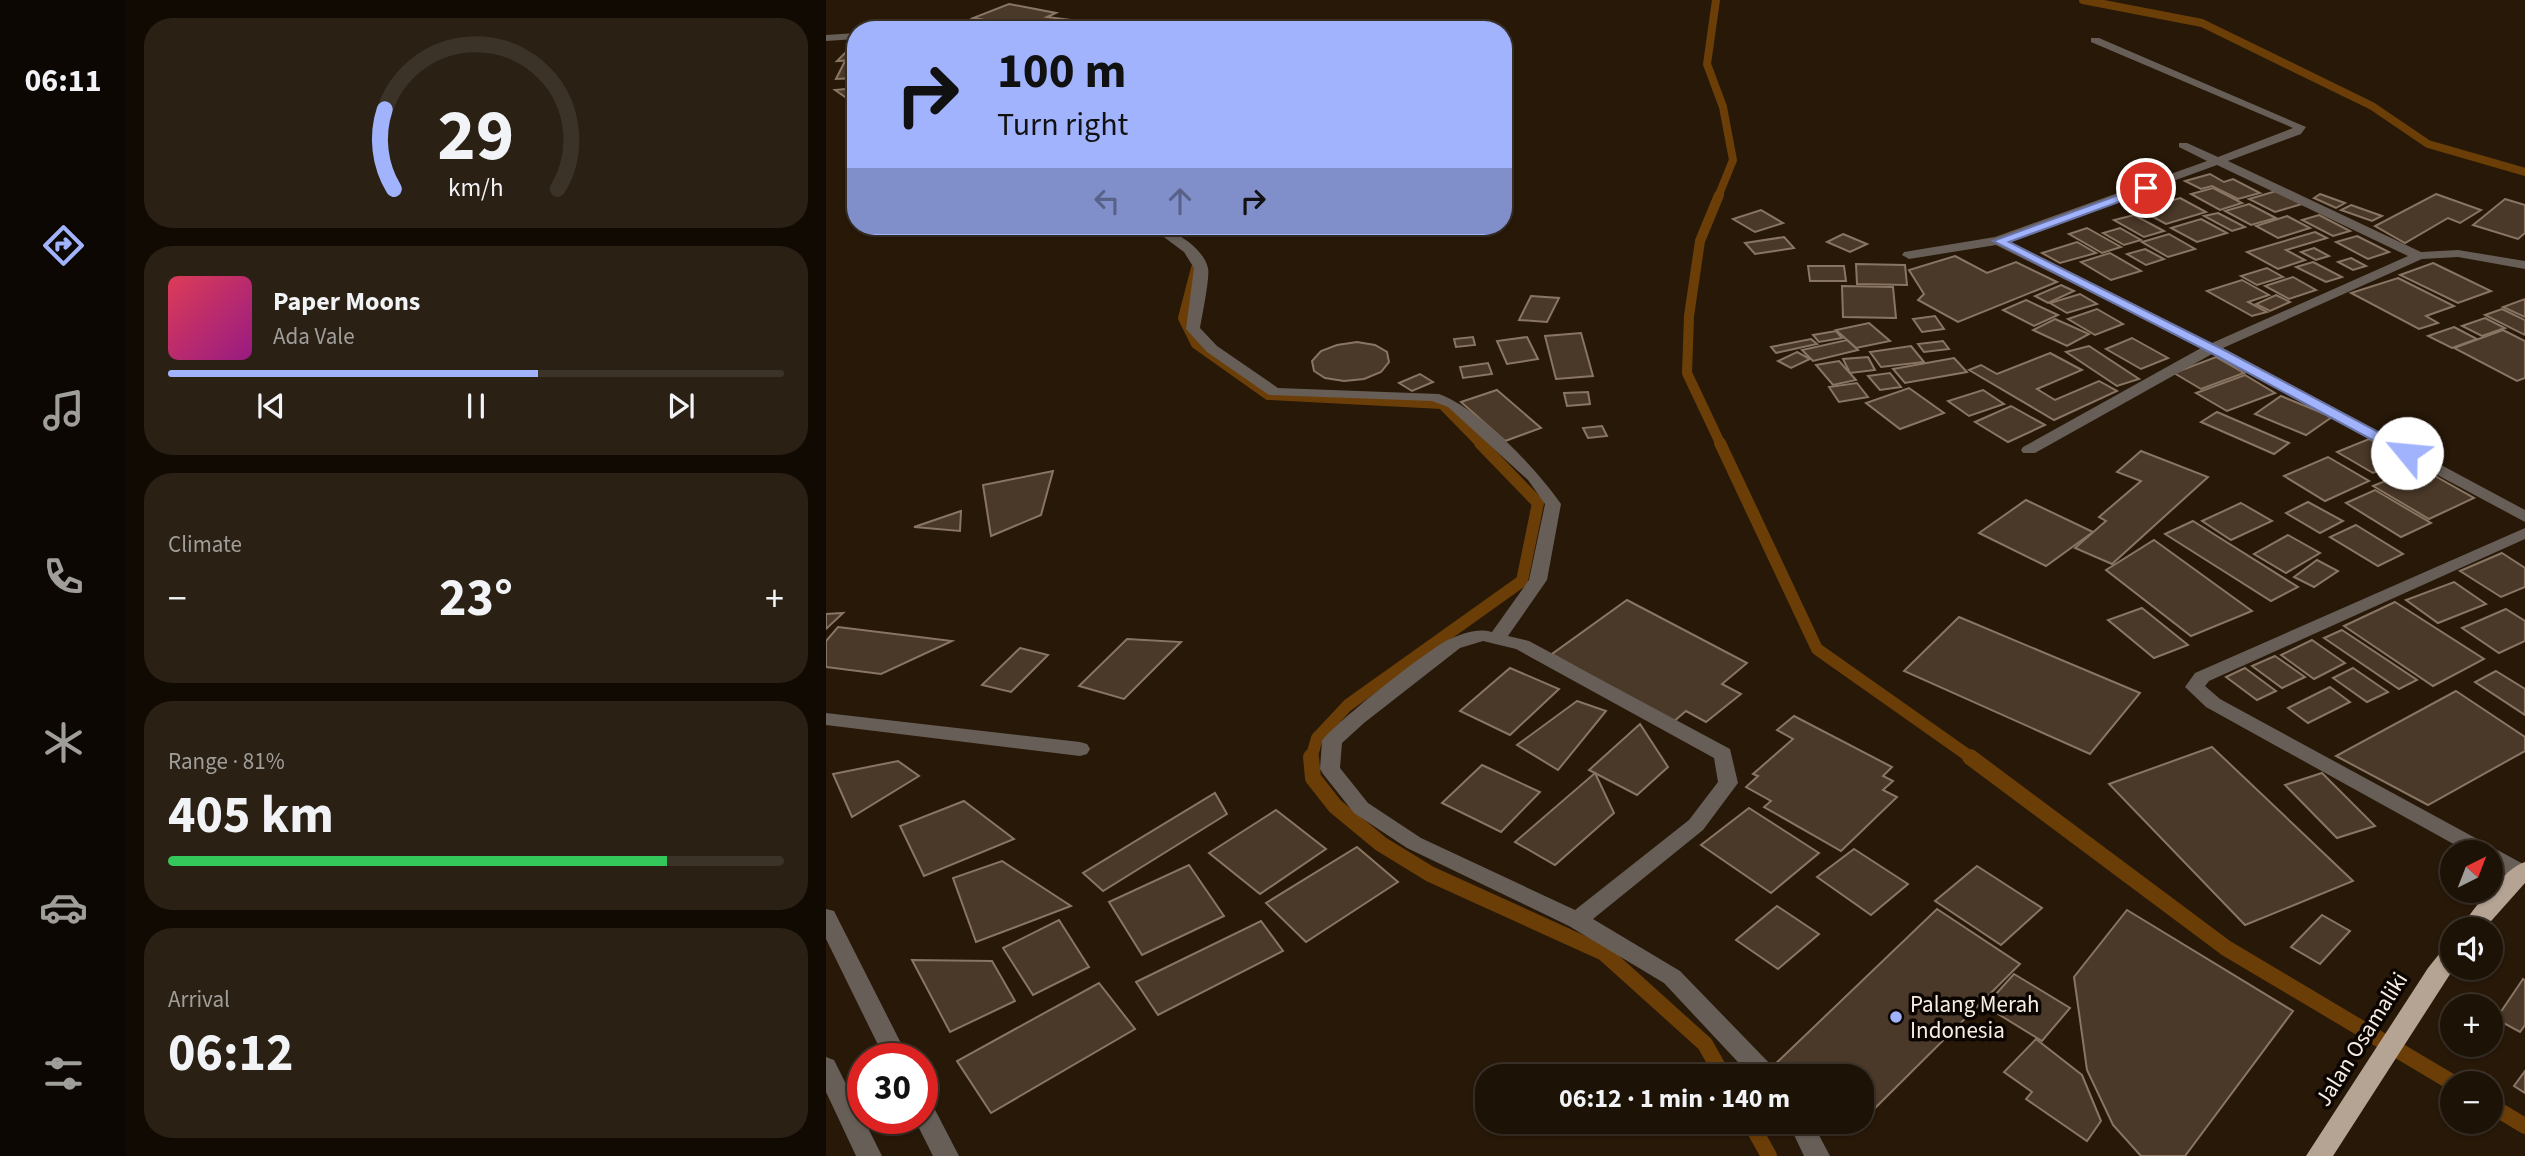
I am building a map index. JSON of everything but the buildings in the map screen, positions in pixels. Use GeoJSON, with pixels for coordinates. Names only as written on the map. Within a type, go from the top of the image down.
{"type":"FeatureCollection","features":[{"type":"Feature","properties":{"kind":"main road"},"geometry":{"type":"LineString","coordinates":[[2482,917],[2524,871]]}},
{"type":"Feature","properties":{"kind":"main road","name":"Jalan Osamaliki"},"geometry":{"type":"LineString","coordinates":[[2325,1154],[2357,1096],[2440,969]]}},
{"type":"Feature","properties":{"kind":"street"},"geometry":{"type":"LineString","coordinates":[[826,38],[847,37]]}},
{"type":"Feature","properties":{"kind":"street"},"geometry":{"type":"LineString","coordinates":[[1909,256],[1998,241],[2219,162],[2297,132],[2300,127],[2095,40]]}},
{"type":"Feature","properties":{"kind":"street"},"geometry":{"type":"LineString","coordinates":[[2183,145],[2419,256]]}},
{"type":"Feature","properties":{"kind":"street"},"geometry":{"type":"LineString","coordinates":[[1168,235],[1189,249],[1201,268],[1193,329],[1212,349],[1241,371],[1274,392],[1434,397],[1453,404],[1534,477],[1553,505],[1538,580],[1498,637]]}},
{"type":"Feature","properties":{"kind":"street"},"geometry":{"type":"LineString","coordinates":[[1998,241],[2212,348],[2525,517]]}},
{"type":"Feature","properties":{"kind":"street"},"geometry":{"type":"LineString","coordinates":[[2029,450],[2212,348],[2419,256],[2435,252],[2457,253],[2525,265]]}},
{"type":"Feature","properties":{"kind":"street"},"geometry":{"type":"LineString","coordinates":[[2463,840],[2213,703],[2194,687],[2202,677],[2525,533]]}},
{"type":"Feature","properties":{"kind":"street"},"geometry":{"type":"LineString","coordinates":[[1577,920],[1696,825],[1728,783],[1723,754],[1522,645],[1498,637],[1472,636],[1454,644],[1357,718],[1332,741],[1330,769],[1361,808],[1414,843],[1577,920],[1672,977],[1755,1064]]}},
{"type":"Feature","properties":{"kind":"street"},"geometry":{"type":"LineString","coordinates":[[826,719],[1080,749]]}},
{"type":"Feature","properties":{"kind":"street"},"geometry":{"type":"LineString","coordinates":[[2503,861],[2524,871]]}},
{"type":"Feature","properties":{"kind":"street"},"geometry":{"type":"LineString","coordinates":[[826,917],[889,1043]]}},
{"type":"Feature","properties":{"kind":"street"},"geometry":{"type":"LineString","coordinates":[[826,1067],[869,1156]]}},
{"type":"Feature","properties":{"kind":"street"},"geometry":{"type":"LineString","coordinates":[[935,1134],[946,1156]]}},
{"type":"Feature","properties":{"kind":"street"},"geometry":{"type":"LineString","coordinates":[[1806,1134],[1817,1156]]}},
{"type":"Feature","properties":{"kind":"waterway"},"geometry":{"type":"LineString","coordinates":[[1716,0],[1707,64],[1723,107],[1733,160],[1718,197]]}},
{"type":"Feature","properties":{"kind":"waterway"},"geometry":{"type":"LineString","coordinates":[[2083,0],[2202,23],[2372,106],[2428,144],[2525,172]]}},
{"type":"Feature","properties":{"kind":"waterway"},"geometry":{"type":"LineString","coordinates":[[1719,195],[1700,241],[1689,316],[1687,373],[1721,445]]}},
{"type":"Feature","properties":{"kind":"waterway"},"geometry":{"type":"LineString","coordinates":[[1196,268],[1183,318],[1196,344],[1268,395],[1442,404],[1482,445]]}},
{"type":"Feature","properties":{"kind":"waterway"},"geometry":{"type":"LineString","coordinates":[[1311,758],[1317,738],[1348,705],[1522,581],[1538,503],[1480,443]]}},
{"type":"Feature","properties":{"kind":"waterway"},"geometry":{"type":"LineString","coordinates":[[1720,443],[1817,649],[1973,759]]}},
{"type":"Feature","properties":{"kind":"waterway"},"geometry":{"type":"LineString","coordinates":[[1970,757],[2226,948],[2440,1075]]}},
{"type":"Feature","properties":{"kind":"waterway"},"geometry":{"type":"LineString","coordinates":[[1311,758],[1313,778],[1335,806],[1381,844],[1430,874],[1604,953],[1705,1044],[1716,1064]]}},
{"type":"Feature","properties":{"kind":"waterway"},"geometry":{"type":"LineString","coordinates":[[2503,1113],[2525,1126]]}},
{"type":"Feature","properties":{"kind":"waterway"},"geometry":{"type":"LineString","coordinates":[[1757,1134],[1769,1156]]}},
{"type":"Feature","properties":{"kind":"place","name":"Palang Merah Indonesia"},"geometry":{"type":"Point","coordinates":[1896,1017]}},
{"type":"Feature","properties":{"kind":"route"},"geometry":{"type":"LineString","coordinates":[[2146,188],[1998,241],[2223,354],[2407,453]]}}]}
